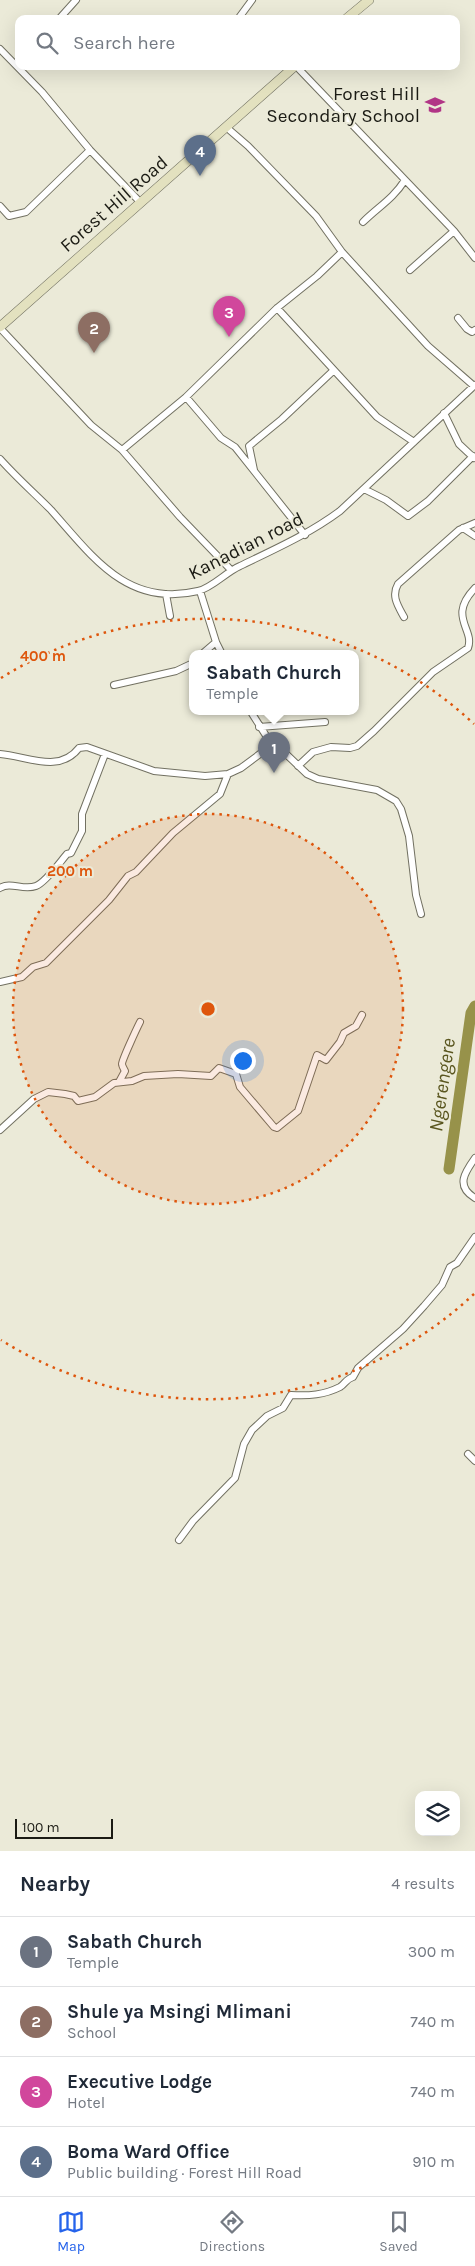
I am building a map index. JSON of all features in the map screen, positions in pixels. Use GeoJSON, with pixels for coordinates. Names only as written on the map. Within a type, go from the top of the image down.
{"type":"FeatureCollection","features":[{"type":"Feature","properties":{"kind":"street"},"geometry":{"type":"LineString","coordinates":[[63,15],[76,0]]}},
{"type":"Feature","properties":{"kind":"street"},"geometry":{"type":"LineString","coordinates":[[241,15],[252,0]]}},
{"type":"Feature","properties":{"kind":"street"},"geometry":{"type":"LineString","coordinates":[[351,15],[369,0]]}},
{"type":"Feature","properties":{"kind":"street"},"geometry":{"type":"LineString","coordinates":[[1,52],[15,62]]}},
{"type":"Feature","properties":{"kind":"street"},"geometry":{"type":"LineString","coordinates":[[23,70],[90,150],[140,202]]}},
{"type":"Feature","properties":{"kind":"street","name":"Forest Hill Road"},"geometry":{"type":"LineString","coordinates":[[0,328],[290,70]]}},
{"type":"Feature","properties":{"kind":"street"},"geometry":{"type":"LineString","coordinates":[[299,70],[454,232],[475,258]]}},
{"type":"Feature","properties":{"kind":"street"},"geometry":{"type":"LineString","coordinates":[[226,127],[248,146],[316,216],[342,252],[428,346],[474,386]]}},
{"type":"Feature","properties":{"kind":"street"},"geometry":{"type":"LineString","coordinates":[[0,206],[9,216],[26,212],[90,150]]}},
{"type":"Feature","properties":{"kind":"street"},"geometry":{"type":"LineString","coordinates":[[363,222],[372,212],[392,199],[404,180]]}},
{"type":"Feature","properties":{"kind":"street"},"geometry":{"type":"LineString","coordinates":[[410,270],[454,232]]}},
{"type":"Feature","properties":{"kind":"street"},"geometry":{"type":"LineString","coordinates":[[122,450],[186,397],[277,308],[317,276],[342,252]]}},
{"type":"Feature","properties":{"kind":"street"},"geometry":{"type":"LineString","coordinates":[[277,308],[377,417],[414,442]]}},
{"type":"Feature","properties":{"kind":"street"},"geometry":{"type":"LineString","coordinates":[[458,318],[467,330],[472,332],[475,330]]}},
{"type":"Feature","properties":{"kind":"street"},"geometry":{"type":"LineString","coordinates":[[0,328],[91,425],[122,450],[180,518],[231,570]]}},
{"type":"Feature","properties":{"kind":"street"},"geometry":{"type":"LineString","coordinates":[[235,447],[249,446],[282,419],[334,370]]}},
{"type":"Feature","properties":{"kind":"street","name":"Kanadian road"},"geometry":{"type":"LineString","coordinates":[[0,459],[51,511],[93,558],[127,582],[154,593],[166,594],[200,590],[231,570],[305,535],[340,511],[474,386]]}},
{"type":"Feature","properties":{"kind":"street"},"geometry":{"type":"LineString","coordinates":[[186,397],[222,438],[235,447],[305,535]]}},
{"type":"Feature","properties":{"kind":"street"},"geometry":{"type":"LineString","coordinates":[[364,489],[386,500],[408,516],[428,501],[474,457],[459,444],[444,413]]}},
{"type":"Feature","properties":{"kind":"street"},"geometry":{"type":"LineString","coordinates":[[249,446],[255,473]]}},
{"type":"Feature","properties":{"kind":"street"},"geometry":{"type":"LineString","coordinates":[[404,617],[395,600],[395,588],[398,584],[414,568],[463,528],[475,523]]}},
{"type":"Feature","properties":{"kind":"street"},"geometry":{"type":"LineString","coordinates":[[463,528],[475,536]]}},
{"type":"Feature","properties":{"kind":"street"},"geometry":{"type":"LineString","coordinates":[[298,766],[313,752],[331,747],[350,748],[357,746],[432,672],[468,648],[470,640],[462,609],[468,596],[475,588]]}},
{"type":"Feature","properties":{"kind":"street"},"geometry":{"type":"LineString","coordinates":[[200,590],[220,650]]}},
{"type":"Feature","properties":{"kind":"street"},"geometry":{"type":"LineString","coordinates":[[166,594],[170,616]]}},
{"type":"Feature","properties":{"kind":"street"},"geometry":{"type":"LineString","coordinates":[[207,650],[216,642]]}},
{"type":"Feature","properties":{"kind":"street"},"geometry":{"type":"LineString","coordinates":[[114,685],[176,671],[189,665]]}},
{"type":"Feature","properties":{"kind":"street"},"geometry":{"type":"LineString","coordinates":[[253,715],[272,745],[286,754],[307,774],[318,778],[371,788],[396,800],[401,809],[409,836],[414,882],[421,914]]}},
{"type":"Feature","properties":{"kind":"street"},"geometry":{"type":"LineString","coordinates":[[259,727],[325,722]]}},
{"type":"Feature","properties":{"kind":"street"},"geometry":{"type":"LineString","coordinates":[[0,754],[45,762],[65,761],[73,756],[79,748],[87,747],[154,771],[205,776],[228,774],[241,768],[272,745]]}},
{"type":"Feature","properties":{"kind":"street"},"geometry":{"type":"LineString","coordinates":[[0,888],[10,884],[21,887],[37,886],[67,854],[71,853],[82,831],[82,814],[105,754]]}},
{"type":"Feature","properties":{"kind":"street"},"geometry":{"type":"LineString","coordinates":[[0,982],[22,977],[33,967],[46,963],[109,900],[128,876],[136,872],[173,833],[188,823],[220,794],[228,774]]}},
{"type":"Feature","properties":{"kind":"street"},"geometry":{"type":"LineString","coordinates":[[0,1130],[34,1099],[48,1092],[74,1096],[78,1101],[95,1097],[119,1082],[132,1081],[149,1075],[211,1076],[219,1068],[236,1074],[240,1088],[274,1127],[277,1128],[298,1111],[317,1055],[326,1060],[340,1042],[344,1033],[356,1026],[362,1015]]}},
{"type":"Feature","properties":{"kind":"street"},"geometry":{"type":"LineString","coordinates":[[119,1082],[125,1071],[122,1065],[123,1057],[130,1049],[140,1022]]}},
{"type":"Feature","properties":{"kind":"street"},"geometry":{"type":"LineString","coordinates":[[475,1158],[463,1178],[468,1193],[475,1198]]}},
{"type":"Feature","properties":{"kind":"street"},"geometry":{"type":"LineString","coordinates":[[179,1540],[193,1521],[235,1478],[244,1444],[257,1423],[283,1408],[292,1395],[312,1396],[342,1386],[363,1364],[403,1329],[424,1306],[442,1285],[450,1267],[457,1263],[475,1237]]}},
{"type":"Feature","properties":{"kind":"street"},"geometry":{"type":"LineString","coordinates":[[468,1454],[475,1461]]}},
{"type":"Feature","properties":{"kind":"waterway","name":"Ngerengere"},"geometry":{"type":"LineString","coordinates":[[449,1169],[471,1013],[475,1006]]}},
{"type":"Feature","properties":{"kind":"place","name":"Forest Hill Secondary School"},"geometry":{"type":"Point","coordinates":[435,105]}},
{"type":"Feature","properties":{"kind":"place","name":"Boma Ward Office"},"geometry":{"type":"Point","coordinates":[200,176]}},
{"type":"Feature","properties":{"kind":"place","name":"Executive Lodge"},"geometry":{"type":"Point","coordinates":[229,337]}},
{"type":"Feature","properties":{"kind":"place","name":"Shule ya Msingi Mlimani"},"geometry":{"type":"Point","coordinates":[94,353]}},
{"type":"Feature","properties":{"kind":"place","name":"Sabath Church"},"geometry":{"type":"Point","coordinates":[274,773]}}]}
